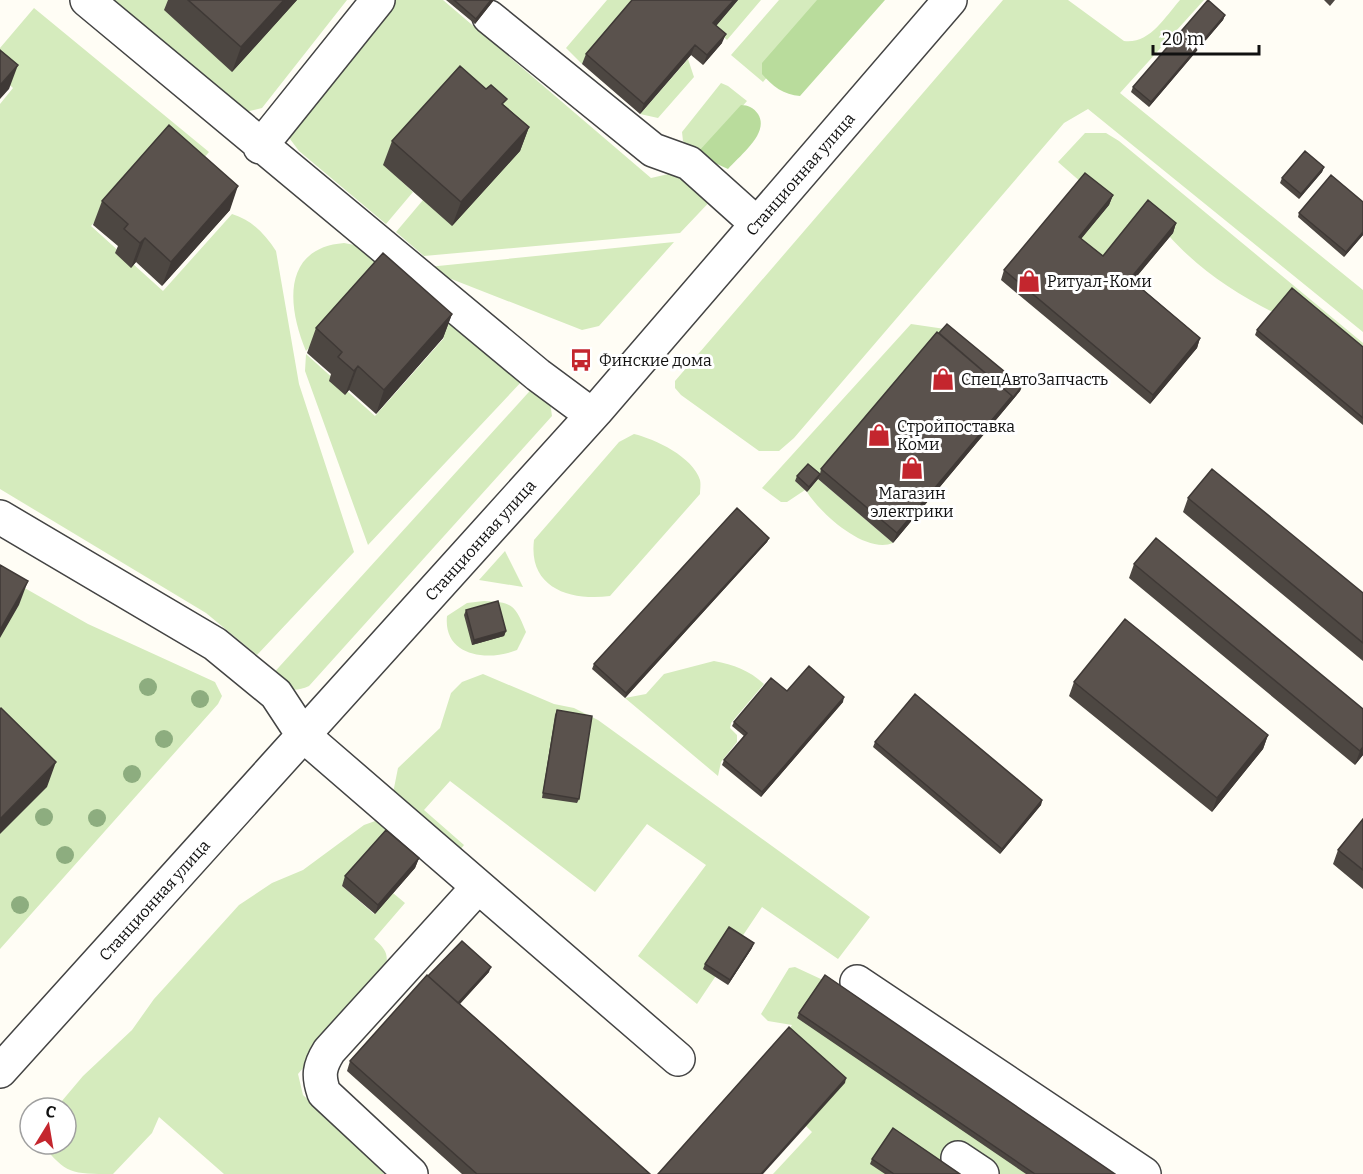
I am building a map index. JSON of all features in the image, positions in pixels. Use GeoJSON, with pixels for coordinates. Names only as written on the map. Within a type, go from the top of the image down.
{"type":"FeatureCollection","features":[{"type":"Feature","properties":{"kind":"street"},"geometry":{"type":"LineString","coordinates":[[87,0],[260,147],[538,375],[592,415]]}},
{"type":"Feature","properties":{"kind":"street"},"geometry":{"type":"LineString","coordinates":[[260,147],[378,0]]}},
{"type":"Feature","properties":{"kind":"street","name":"Станционная улица"},"geometry":{"type":"LineString","coordinates":[[0,1071],[592,415],[950,0]]}},
{"type":"Feature","properties":{"kind":"street"},"geometry":{"type":"LineString","coordinates":[[489,17],[653,150],[689,163],[758,224]]}},
{"type":"Feature","properties":{"kind":"street"},"geometry":{"type":"LineString","coordinates":[[0,517],[215,644],[276,694],[303,735],[678,1059]]}},
{"type":"Feature","properties":{"kind":"street"},"geometry":{"type":"LineString","coordinates":[[411,1174],[324,1093],[319,1078],[321,1063],[329,1051],[478,887]]}},
{"type":"Feature","properties":{"kind":"street"},"geometry":{"type":"LineString","coordinates":[[857,982],[1144,1174]]}},
{"type":"Feature","properties":{"kind":"green space"},"geometry":{"type":"Polygon","coordinates":[[[110,0],[347,0],[262,108],[241,113],[110,0]]]}},
{"type":"Feature","properties":{"kind":"green space"},"geometry":{"type":"Polygon","coordinates":[[[388,0],[443,0],[651,178],[673,173],[716,195],[680,233],[424,256],[396,232],[423,200],[384,165],[413,192],[386,224],[299,151],[290,139],[289,126],[388,0]]]}},
{"type":"Feature","properties":{"kind":"green space"},"geometry":{"type":"Polygon","coordinates":[[[607,0],[637,0],[582,64],[566,48],[607,0]]]}},
{"type":"Feature","properties":{"kind":"green space"},"geometry":{"type":"Polygon","coordinates":[[[738,0],[761,0],[727,40],[714,28],[738,0]]]}},
{"type":"Feature","properties":{"kind":"green space"},"geometry":{"type":"Polygon","coordinates":[[[779,0],[833,0],[763,82],[731,55],[779,0]]]}},
{"type":"Feature","properties":{"kind":"green space"},"geometry":{"type":"Polygon","coordinates":[[[817,0],[885,0],[800,96],[789,94],[774,86],[762,74],[762,63],[817,0]]]}},
{"type":"Feature","properties":{"kind":"green space"},"geometry":{"type":"Polygon","coordinates":[[[1003,0],[1068,0],[1124,41],[1133,41],[1156,28],[1180,0],[1204,0],[1120,93],[1363,290],[1363,332],[1088,109],[1064,123],[794,438],[779,451],[759,451],[681,395],[675,388],[675,381],[1003,0]]]}},
{"type":"Feature","properties":{"kind":"green space"},"geometry":{"type":"Polygon","coordinates":[[[34,8],[209,152],[191,173],[161,146],[91,226],[163,291],[232,214],[257,228],[276,251],[299,384],[354,552],[257,655],[206,613],[0,489],[0,104],[13,88],[0,76],[0,48],[34,8]]]}},
{"type":"Feature","properties":{"kind":"green space"},"geometry":{"type":"Polygon","coordinates":[[[688,59],[694,77],[658,118],[640,114],[688,59]]]}},
{"type":"Feature","properties":{"kind":"green space"},"geometry":{"type":"Polygon","coordinates":[[[721,83],[747,101],[699,156],[683,141],[682,132],[721,83]]]}},
{"type":"Feature","properties":{"kind":"green space"},"geometry":{"type":"Polygon","coordinates":[[[741,105],[751,107],[758,114],[761,121],[760,129],[752,143],[728,169],[706,159],[699,151],[741,105]]]}},
{"type":"Feature","properties":{"kind":"green space"},"geometry":{"type":"Polygon","coordinates":[[[1085,133],[1106,133],[1119,141],[1363,343],[1363,353],[1284,318],[1235,291],[1190,257],[1169,236],[1099,266],[1075,246],[1082,183],[1058,162],[1085,133]]]}},
{"type":"Feature","properties":{"kind":"green space"},"geometry":{"type":"Polygon","coordinates":[[[674,242],[599,326],[582,330],[436,273],[428,267],[674,242]]]}},
{"type":"Feature","properties":{"kind":"green space"},"geometry":{"type":"Polygon","coordinates":[[[344,243],[360,246],[418,288],[374,275],[306,351],[295,316],[293,298],[295,282],[300,268],[309,256],[324,247],[344,243]]]}},
{"type":"Feature","properties":{"kind":"green space"},"geometry":{"type":"Polygon","coordinates":[[[429,298],[524,379],[368,545],[305,371],[306,354],[375,416],[444,338],[416,313],[429,298]]]}},
{"type":"Feature","properties":{"kind":"green space"},"geometry":{"type":"Polygon","coordinates":[[[911,324],[945,329],[818,479],[795,481],[805,490],[787,502],[781,502],[762,488],[911,324]]]}},
{"type":"Feature","properties":{"kind":"green space"},"geometry":{"type":"Polygon","coordinates":[[[537,383],[550,402],[552,416],[309,686],[292,690],[270,677],[537,383]]]}},
{"type":"Feature","properties":{"kind":"green space"},"geometry":{"type":"Polygon","coordinates":[[[634,434],[672,450],[690,464],[700,480],[700,494],[610,596],[580,596],[555,588],[538,570],[534,556],[534,540],[619,442],[634,434]]]}},
{"type":"Feature","properties":{"kind":"green space"},"geometry":{"type":"Polygon","coordinates":[[[818,479],[893,543],[882,545],[870,543],[833,521],[807,492],[818,479]]]}},
{"type":"Feature","properties":{"kind":"green space"},"geometry":{"type":"Polygon","coordinates":[[[505,551],[523,587],[479,580],[505,551]]]}},
{"type":"Feature","properties":{"kind":"green space"},"geometry":{"type":"Polygon","coordinates":[[[0,574],[88,624],[215,682],[222,696],[218,704],[0,949],[0,574]]]}},
{"type":"Feature","properties":{"kind":"green space"},"geometry":{"type":"Polygon","coordinates":[[[501,602],[516,611],[526,632],[517,650],[505,654],[481,655],[459,648],[452,640],[447,616],[467,603],[501,602]]]}},
{"type":"Feature","properties":{"kind":"green space"},"geometry":{"type":"Polygon","coordinates":[[[714,661],[741,669],[764,684],[731,723],[730,728],[737,735],[737,742],[721,762],[718,776],[625,698],[646,694],[664,674],[714,661]]]}},
{"type":"Feature","properties":{"kind":"green space"},"geometry":{"type":"Polygon","coordinates":[[[483,674],[554,704],[574,708],[598,720],[870,917],[838,959],[762,907],[697,1004],[638,956],[706,865],[647,824],[595,892],[450,781],[424,810],[464,845],[460,850],[393,793],[398,768],[440,728],[451,693],[462,682],[483,674]]]}},
{"type":"Feature","properties":{"kind":"green space"},"geometry":{"type":"Polygon","coordinates":[[[378,820],[396,830],[342,886],[374,914],[393,893],[405,903],[374,939],[386,953],[385,972],[298,1074],[303,1095],[374,1159],[384,1174],[224,1174],[159,1117],[152,1133],[113,1174],[78,1172],[64,1167],[57,1161],[53,1156],[78,1156],[78,1096],[66,1096],[83,1076],[132,1030],[154,999],[239,905],[272,883],[303,870],[364,825],[378,820]]]}},
{"type":"Feature","properties":{"kind":"green space"},"geometry":{"type":"Polygon","coordinates":[[[795,967],[823,980],[1026,1174],[773,1174],[812,1132],[806,1126],[787,1032],[792,1025],[768,1021],[761,1014],[789,968],[795,967]]]}},
{"type":"Feature","properties":{"kind":"building"},"geometry":{"type":"Polygon","coordinates":[[[188,0],[284,0],[241,47],[188,0]]]}},
{"type":"Feature","properties":{"kind":"building"},"geometry":{"type":"Polygon","coordinates":[[[454,0],[491,0],[476,19],[454,0]]]}},
{"type":"Feature","properties":{"kind":"building"},"geometry":{"type":"Polygon","coordinates":[[[632,0],[734,0],[713,23],[726,34],[707,55],[695,45],[644,104],[586,54],[632,0]]]}},
{"type":"Feature","properties":{"kind":"building"},"geometry":{"type":"Polygon","coordinates":[[[1208,0],[1225,15],[1151,102],[1133,87],[1208,0]]]}},
{"type":"Feature","properties":{"kind":"building"},"geometry":{"type":"Polygon","coordinates":[[[0,50],[18,65],[0,85],[0,50]]]}},
{"type":"Feature","properties":{"kind":"building"},"geometry":{"type":"Polygon","coordinates":[[[460,66],[486,89],[491,85],[507,99],[502,104],[529,127],[461,202],[392,141],[460,66]]]}},
{"type":"Feature","properties":{"kind":"building"},"geometry":{"type":"Polygon","coordinates":[[[169,125],[238,186],[171,262],[145,238],[140,243],[124,229],[128,224],[102,201],[169,125]]]}},
{"type":"Feature","properties":{"kind":"building"},"geometry":{"type":"Polygon","coordinates":[[[1305,151],[1324,167],[1301,194],[1282,178],[1305,151]]]}},
{"type":"Feature","properties":{"kind":"building"},"geometry":{"type":"Polygon","coordinates":[[[1085,173],[1113,195],[1079,237],[1103,256],[1148,200],[1176,223],[1130,279],[1200,338],[1153,395],[1004,270],[1085,173]]]}},
{"type":"Feature","properties":{"kind":"building"},"geometry":{"type":"Polygon","coordinates":[[[1331,175],[1363,202],[1363,232],[1346,252],[1299,213],[1331,175]]]}},
{"type":"Feature","properties":{"kind":"building"},"geometry":{"type":"Polygon","coordinates":[[[383,253],[452,314],[384,390],[358,366],[354,371],[338,357],[342,352],[316,328],[383,253]]]}},
{"type":"Feature","properties":{"kind":"building"},"geometry":{"type":"Polygon","coordinates":[[[1292,288],[1363,347],[1363,418],[1257,330],[1292,288]]]}},
{"type":"Feature","properties":{"kind":"building"},"geometry":{"type":"Polygon","coordinates":[[[947,324],[1022,386],[1011,400],[1012,396],[939,333],[947,324]]]}},
{"type":"Feature","properties":{"kind":"building"},"geometry":{"type":"Polygon","coordinates":[[[937,332],[1012,396],[897,533],[821,469],[937,332]]]}},
{"type":"Feature","properties":{"kind":"building"},"geometry":{"type":"Polygon","coordinates":[[[808,464],[820,474],[809,487],[797,476],[808,464]]]}},
{"type":"Feature","properties":{"kind":"building"},"geometry":{"type":"Polygon","coordinates":[[[1212,469],[1363,593],[1363,643],[1188,498],[1212,469]]]}},
{"type":"Feature","properties":{"kind":"building"},"geometry":{"type":"Polygon","coordinates":[[[737,508],[769,538],[626,693],[594,664],[737,508]]]}},
{"type":"Feature","properties":{"kind":"building"},"geometry":{"type":"Polygon","coordinates":[[[1156,538],[1363,709],[1363,747],[1360,751],[1134,564],[1156,538]]]}},
{"type":"Feature","properties":{"kind":"building"},"geometry":{"type":"Polygon","coordinates":[[[0,565],[28,581],[0,630],[0,565]]]}},
{"type":"Feature","properties":{"kind":"building"},"geometry":{"type":"Polygon","coordinates":[[[498,601],[506,631],[474,640],[466,610],[498,601]]]}},
{"type":"Feature","properties":{"kind":"building"},"geometry":{"type":"Polygon","coordinates":[[[1125,619],[1268,735],[1217,798],[1074,682],[1125,619]]]}},
{"type":"Feature","properties":{"kind":"building"},"geometry":{"type":"Polygon","coordinates":[[[809,666],[844,697],[762,792],[724,760],[747,733],[734,722],[771,678],[787,691],[809,666]]]}},
{"type":"Feature","properties":{"kind":"building"},"geometry":{"type":"Polygon","coordinates":[[[915,694],[1042,800],[1002,849],[875,742],[915,694]]]}},
{"type":"Feature","properties":{"kind":"building"},"geometry":{"type":"Polygon","coordinates":[[[0,709],[56,762],[0,819],[0,709]]]}},
{"type":"Feature","properties":{"kind":"building"},"geometry":{"type":"Polygon","coordinates":[[[557,710],[592,716],[579,799],[543,793],[557,710]]]}},
{"type":"Feature","properties":{"kind":"building"},"geometry":{"type":"Polygon","coordinates":[[[1363,819],[1363,870],[1338,850],[1363,819]]]}},
{"type":"Feature","properties":{"kind":"building"},"geometry":{"type":"Polygon","coordinates":[[[386,830],[419,858],[378,905],[345,876],[386,830]]]}},
{"type":"Feature","properties":{"kind":"building"},"geometry":{"type":"Polygon","coordinates":[[[729,927],[754,943],[730,980],[705,964],[729,927]]]}},
{"type":"Feature","properties":{"kind":"building"},"geometry":{"type":"Polygon","coordinates":[[[462,941],[491,967],[458,1003],[428,976],[462,941]]]}},
{"type":"Feature","properties":{"kind":"building"},"geometry":{"type":"Polygon","coordinates":[[[427,975],[650,1174],[477,1174],[350,1061],[427,975]]]}},
{"type":"Feature","properties":{"kind":"building"},"geometry":{"type":"Polygon","coordinates":[[[825,975],[1115,1174],[1035,1174],[799,1013],[825,975]]]}},
{"type":"Feature","properties":{"kind":"building"},"geometry":{"type":"Polygon","coordinates":[[[789,1027],[846,1078],[761,1174],[658,1174],[789,1027]]]}},
{"type":"Feature","properties":{"kind":"building"},"geometry":{"type":"Polygon","coordinates":[[[893,1128],[960,1174],[894,1174],[872,1159],[893,1128]]]}},
{"type":"Feature","properties":{"kind":"place","name":"Ритуал-Коми"},"geometry":{"type":"Point","coordinates":[1029,281]}},
{"type":"Feature","properties":{"kind":"place","name":"Финские дома"},"geometry":{"type":"Point","coordinates":[581,360]}},
{"type":"Feature","properties":{"kind":"place","name":"СпецАвтоЗапчасть"},"geometry":{"type":"Point","coordinates":[943,379]}},
{"type":"Feature","properties":{"kind":"place","name":"Стройпоставка Коми"},"geometry":{"type":"Point","coordinates":[879,435]}},
{"type":"Feature","properties":{"kind":"place","name":"Магазин электрики"},"geometry":{"type":"Point","coordinates":[912,468]}}]}
